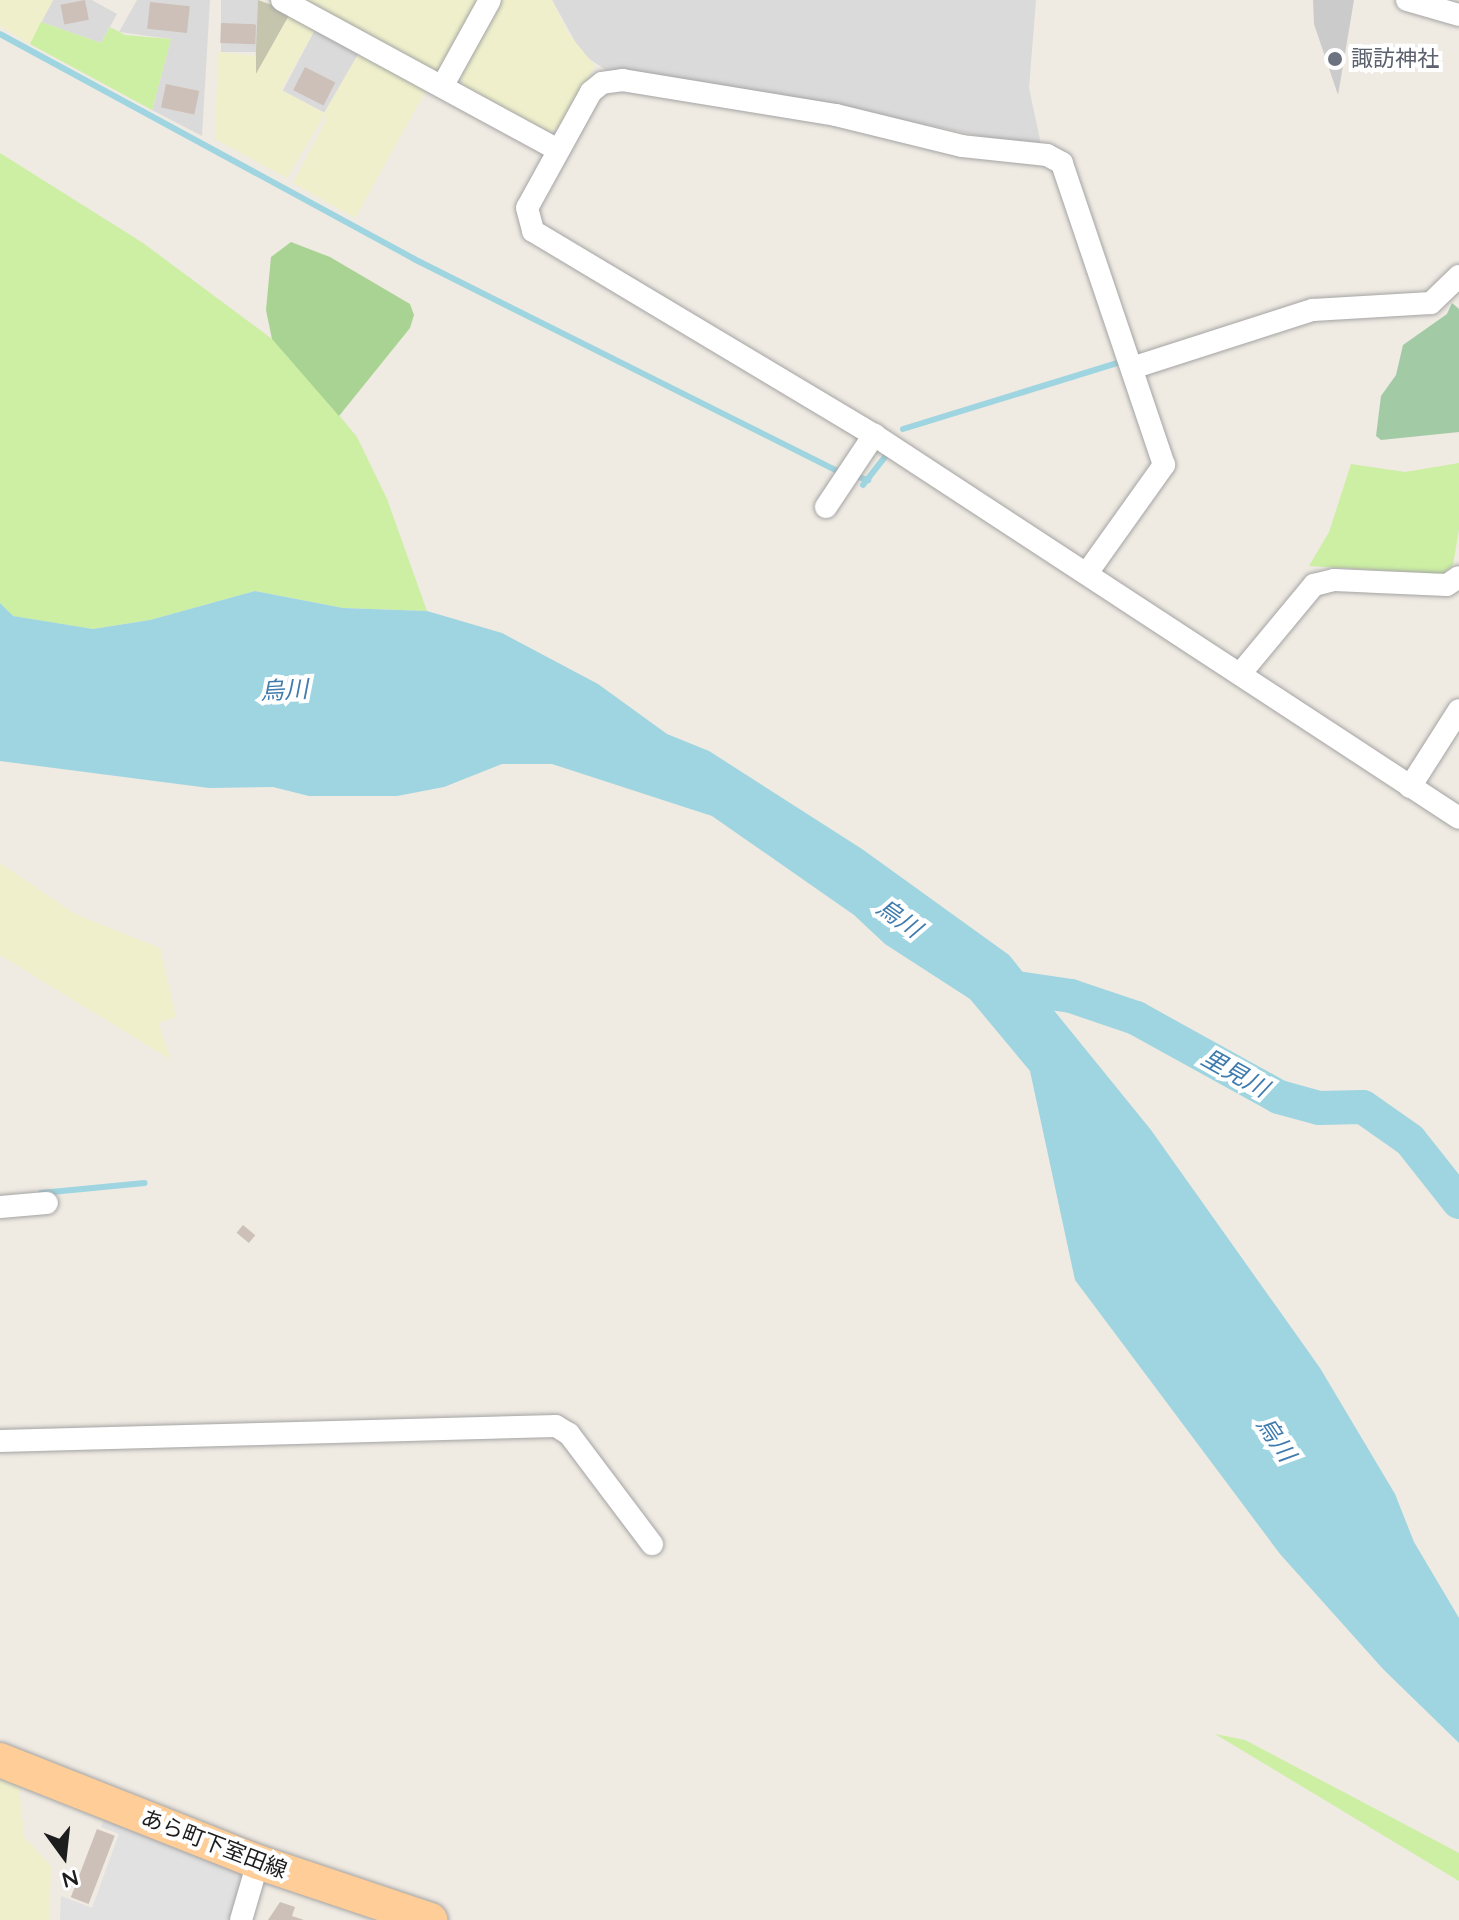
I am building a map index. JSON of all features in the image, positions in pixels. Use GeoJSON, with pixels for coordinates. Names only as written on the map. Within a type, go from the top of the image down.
{"type":"FeatureCollection","features":[{"type":"Feature","properties":{"kind":"main road","name":"あら町下室田線"},"geometry":{"type":"LineString","coordinates":[[0,1760],[258,1862],[430,1920]]}},
{"type":"Feature","properties":{"kind":"street"},"geometry":{"type":"LineString","coordinates":[[282,0],[558,150]]}},
{"type":"Feature","properties":{"kind":"street"},"geometry":{"type":"LineString","coordinates":[[443,85],[490,0]]}},
{"type":"Feature","properties":{"kind":"street"},"geometry":{"type":"LineString","coordinates":[[1407,0],[1459,15]]}},
{"type":"Feature","properties":{"kind":"street"},"geometry":{"type":"LineString","coordinates":[[1087,573],[1164,465],[1135,367],[1062,163],[1047,155],[962,146],[836,115],[623,80],[602,83],[591,92],[527,208],[533,231],[874,435],[1459,818]]}},
{"type":"Feature","properties":{"kind":"street"},"geometry":{"type":"LineString","coordinates":[[1135,367],[1313,310],[1431,303],[1459,276]]}},
{"type":"Feature","properties":{"kind":"street"},"geometry":{"type":"LineString","coordinates":[[826,507],[874,435]]}},
{"type":"Feature","properties":{"kind":"street"},"geometry":{"type":"LineString","coordinates":[[1240,674],[1314,585],[1334,580],[1447,585],[1459,577]]}},
{"type":"Feature","properties":{"kind":"street"},"geometry":{"type":"LineString","coordinates":[[1410,787],[1459,710]]}},
{"type":"Feature","properties":{"kind":"street"},"geometry":{"type":"LineString","coordinates":[[0,1207],[47,1203]]}},
{"type":"Feature","properties":{"kind":"street"},"geometry":{"type":"LineString","coordinates":[[0,1441],[556,1426],[569,1434],[652,1544]]}},
{"type":"Feature","properties":{"kind":"street"},"geometry":{"type":"LineString","coordinates":[[241,1920],[258,1862]]}},
{"type":"Feature","properties":{"kind":"shaded area"},"geometry":{"type":"Polygon","coordinates":[[[0,0],[53,0],[30,44],[0,26],[0,0]]]}},
{"type":"Feature","properties":{"kind":"shaded area"},"geometry":{"type":"Polygon","coordinates":[[[53,0],[92,0],[117,14],[101,43],[41,22],[53,0]]]}},
{"type":"Feature","properties":{"kind":"shaded area"},"geometry":{"type":"Polygon","coordinates":[[[137,0],[210,0],[202,136],[152,110],[171,39],[119,32],[137,0]]]}},
{"type":"Feature","properties":{"kind":"shaded area"},"geometry":{"type":"Polygon","coordinates":[[[221,0],[258,0],[258,52],[221,52],[221,0]]]}},
{"type":"Feature","properties":{"kind":"shaded area"},"geometry":{"type":"Polygon","coordinates":[[[258,0],[291,12],[255,76],[258,0]]]}},
{"type":"Feature","properties":{"kind":"shaded area"},"geometry":{"type":"Polygon","coordinates":[[[297,0],[482,0],[445,69],[434,72],[297,0]]]}},
{"type":"Feature","properties":{"kind":"shaded area"},"geometry":{"type":"Polygon","coordinates":[[[502,0],[552,0],[568,33],[595,66],[562,127],[546,132],[464,87],[461,75],[502,0]]]}},
{"type":"Feature","properties":{"kind":"shaded area"},"geometry":{"type":"Polygon","coordinates":[[[552,0],[1036,0],[1029,88],[1042,149],[828,104],[612,74],[582,54],[552,0]]]}},
{"type":"Feature","properties":{"kind":"shaded area","name":"諏訪神社"},"geometry":{"type":"Polygon","coordinates":[[[1313,0],[1354,0],[1338,95],[1314,24],[1313,0]]]}},
{"type":"Feature","properties":{"kind":"shaded area"},"geometry":{"type":"Polygon","coordinates":[[[291,12],[317,26],[281,90],[324,113],[361,49],[429,85],[355,218],[293,183],[326,120],[325,114],[287,178],[215,139],[218,52],[256,56],[256,74],[291,12]]]}},
{"type":"Feature","properties":{"kind":"shaded area"},"geometry":{"type":"Polygon","coordinates":[[[317,26],[361,49],[327,114],[283,90],[317,26]]]}},
{"type":"Feature","properties":{"kind":"shaded area"},"geometry":{"type":"Polygon","coordinates":[[[0,863],[75,914],[160,948],[176,1017],[158,1023],[171,1060],[0,955],[0,863]]]}},
{"type":"Feature","properties":{"kind":"shaded area"},"geometry":{"type":"Polygon","coordinates":[[[0,1769],[18,1774],[24,1837],[51,1866],[49,1920],[0,1920],[0,1769]]]}},
{"type":"Feature","properties":{"kind":"shaded area"},"geometry":{"type":"Polygon","coordinates":[[[105,1817],[245,1875],[231,1920],[60,1920],[61,1896],[92,1908],[119,1834],[101,1827],[105,1817]]]}},
{"type":"Feature","properties":{"kind":"green space"},"geometry":{"type":"Polygon","coordinates":[[[41,22],[101,43],[110,27],[125,35],[171,39],[152,110],[30,44],[41,22]]]}},
{"type":"Feature","properties":{"kind":"green space"},"geometry":{"type":"Polygon","coordinates":[[[0,153],[143,243],[272,339],[300,368],[357,437],[387,499],[427,611],[343,608],[255,591],[150,620],[93,629],[12,616],[0,603],[0,153]]]}},
{"type":"Feature","properties":{"kind":"green space"},"geometry":{"type":"Polygon","coordinates":[[[291,242],[330,257],[410,304],[414,315],[410,328],[339,416],[272,339],[266,310],[271,257],[291,242]]]}},
{"type":"Feature","properties":{"kind":"green space"},"geometry":{"type":"Polygon","coordinates":[[[1452,303],[1459,309],[1459,432],[1381,440],[1376,436],[1381,396],[1396,375],[1403,345],[1447,314],[1452,303]]]}},
{"type":"Feature","properties":{"kind":"green space"},"geometry":{"type":"Polygon","coordinates":[[[1459,463],[1459,529],[1453,565],[1443,574],[1309,566],[1329,532],[1351,464],[1405,472],[1459,463]]]}},
{"type":"Feature","properties":{"kind":"green space"},"geometry":{"type":"Polygon","coordinates":[[[1215,1734],[1245,1740],[1459,1853],[1459,1881],[1215,1734]]]}},
{"type":"Feature","properties":{"kind":"water","name":"烏川"},"geometry":{"type":"Polygon","coordinates":[[[255,591],[343,608],[427,611],[502,633],[598,684],[667,734],[709,751],[862,849],[1009,955],[1151,1130],[1320,1368],[1395,1494],[1414,1542],[1459,1618],[1459,1743],[1383,1669],[1280,1554],[1075,1280],[1030,1071],[970,999],[885,944],[854,915],[712,816],[552,764],[502,764],[444,787],[397,796],[309,796],[273,787],[209,788],[0,761],[0,603],[13,616],[93,629],[150,620],[255,591]]]}},
{"type":"Feature","properties":{"kind":"building"},"geometry":{"type":"Polygon","coordinates":[[[85,0],[89,20],[64,24],[60,5],[85,0]]]}},
{"type":"Feature","properties":{"kind":"building"},"geometry":{"type":"Polygon","coordinates":[[[150,2],[190,6],[187,33],[147,29],[150,2]]]}},
{"type":"Feature","properties":{"kind":"building"},"geometry":{"type":"Polygon","coordinates":[[[221,23],[256,24],[255,44],[220,43],[221,23]]]}},
{"type":"Feature","properties":{"kind":"building"},"geometry":{"type":"Polygon","coordinates":[[[305,67],[335,82],[323,106],[293,90],[305,67]]]}},
{"type":"Feature","properties":{"kind":"building"},"geometry":{"type":"Polygon","coordinates":[[[166,84],[199,91],[194,115],[161,107],[166,84]]]}},
{"type":"Feature","properties":{"kind":"building"},"geometry":{"type":"Polygon","coordinates":[[[243,1225],[255,1235],[249,1243],[237,1233],[243,1225]]]}},
{"type":"Feature","properties":{"kind":"building"},"geometry":{"type":"Polygon","coordinates":[[[97,1829],[115,1836],[89,1904],[71,1897],[97,1829]]]}},
{"type":"Feature","properties":{"kind":"building"},"geometry":{"type":"Polygon","coordinates":[[[280,1902],[295,1907],[292,1916],[304,1920],[268,1920],[280,1902]]]}},
{"type":"Feature","properties":{"kind":"waterway"},"geometry":{"type":"LineString","coordinates":[[0,34],[414,259],[844,474]]}},
{"type":"Feature","properties":{"kind":"waterway"},"geometry":{"type":"LineString","coordinates":[[903,429],[1121,362]]}},
{"type":"Feature","properties":{"kind":"waterway"},"geometry":{"type":"LineString","coordinates":[[863,485],[886,456]]}},
{"type":"Feature","properties":{"kind":"waterway"},"geometry":{"type":"LineString","coordinates":[[855,476],[868,480]]}},
{"type":"Feature","properties":{"kind":"waterway","name":"里見川"},"geometry":{"type":"LineString","coordinates":[[995,985],[1071,996],[1136,1018],[1279,1097],[1319,1108],[1363,1107],[1410,1140],[1459,1202]]}},
{"type":"Feature","properties":{"kind":"waterway"},"geometry":{"type":"LineString","coordinates":[[41,1193],[145,1183]]}},
{"type":"Feature","properties":{"kind":"place","name":"諏訪神社"},"geometry":{"type":"Point","coordinates":[1335,59]}}]}
